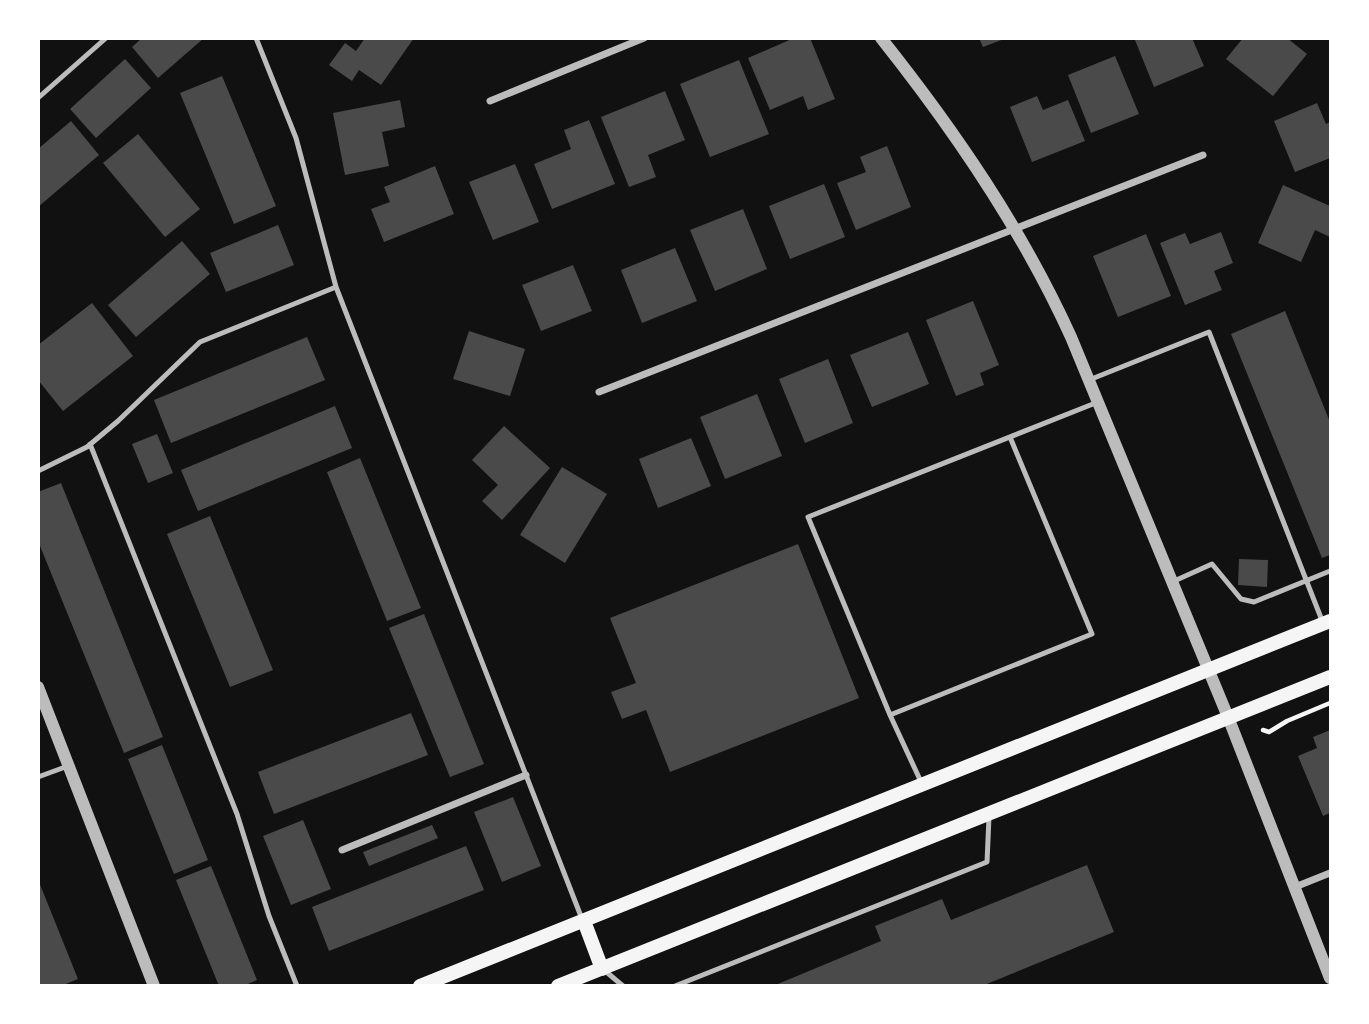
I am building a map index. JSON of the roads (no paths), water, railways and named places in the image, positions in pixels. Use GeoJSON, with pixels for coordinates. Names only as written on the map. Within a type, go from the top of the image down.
{"type":"FeatureCollection","features":[{"type":"Feature","properties":{"kind":"main road"},"geometry":{"type":"LineString","coordinates":[[420,985],[1327,622]]}},
{"type":"Feature","properties":{"kind":"main road"},"geometry":{"type":"LineString","coordinates":[[558,985],[1331,677]]}},
{"type":"Feature","properties":{"kind":"main road"},"geometry":{"type":"LineString","coordinates":[[584,921],[602,968]]}},
{"type":"Feature","properties":{"kind":"street"},"geometry":{"type":"LineString","coordinates":[[490,101],[645,38]]}},
{"type":"Feature","properties":{"kind":"street"},"geometry":{"type":"LineString","coordinates":[[881,38],[937,108],[1045,281],[1209,670],[1331,978]]}},
{"type":"Feature","properties":{"kind":"street"},"geometry":{"type":"LineString","coordinates":[[599,392],[1203,155]]}},
{"type":"Feature","properties":{"kind":"street"},"geometry":{"type":"LineString","coordinates":[[38,687],[154,985]]}},
{"type":"Feature","properties":{"kind":"street"},"geometry":{"type":"LineString","coordinates":[[342,850],[526,775]]}},
{"type":"Feature","properties":{"kind":"street"},"geometry":{"type":"LineString","coordinates":[[1295,887],[1331,873]]}},
{"type":"Feature","properties":{"kind":"lane"},"geometry":{"type":"LineString","coordinates":[[38,98],[106,38]]}},
{"type":"Feature","properties":{"kind":"lane"},"geometry":{"type":"LineString","coordinates":[[256,38],[296,138],[336,287],[584,921]]}},
{"type":"Feature","properties":{"kind":"lane"},"geometry":{"type":"LineString","coordinates":[[39,471],[90,444],[118,421],[200,342],[336,287]]}},
{"type":"Feature","properties":{"kind":"lane"},"geometry":{"type":"LineString","coordinates":[[1089,380],[1209,332],[1307,581],[1327,622]]}},
{"type":"Feature","properties":{"kind":"lane"},"geometry":{"type":"LineString","coordinates":[[922,785],[808,517],[1098,402]]}},
{"type":"Feature","properties":{"kind":"lane"},"geometry":{"type":"LineString","coordinates":[[890,715],[1093,634],[1010,437]]}},
{"type":"Feature","properties":{"kind":"lane"},"geometry":{"type":"LineString","coordinates":[[90,444],[237,814],[269,916],[297,985]]}},
{"type":"Feature","properties":{"kind":"lane"},"geometry":{"type":"LineString","coordinates":[[1172,582],[1213,564],[1241,599],[1254,602],[1331,571]]}},
{"type":"Feature","properties":{"kind":"lane"},"geometry":{"type":"LineString","coordinates":[[38,778],[69,766]]}},
{"type":"Feature","properties":{"kind":"lane"},"geometry":{"type":"LineString","coordinates":[[675,985],[987,862],[989,813]]}},
{"type":"Feature","properties":{"kind":"lane"},"geometry":{"type":"LineString","coordinates":[[602,968],[623,985]]}}]}
